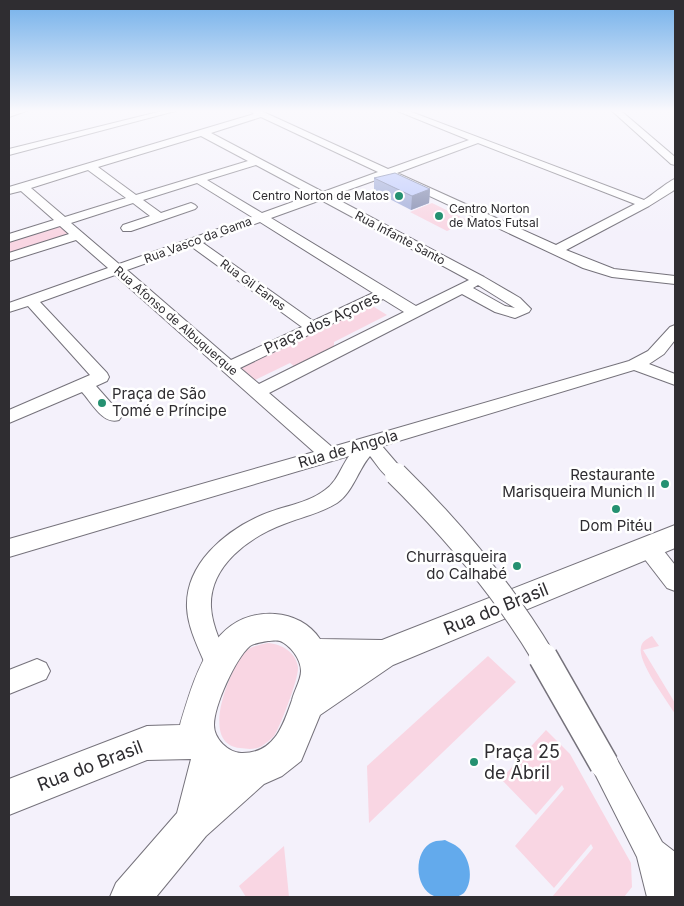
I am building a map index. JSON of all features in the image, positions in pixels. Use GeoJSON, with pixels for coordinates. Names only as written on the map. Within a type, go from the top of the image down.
{"type":"FeatureCollection","features":[{"type":"Feature","properties":{"kind":"main road","name":"Rua do Brasil"},"geometry":{"type":"LineString","coordinates":[[312,653],[382,655],[675,536]]}},
{"type":"Feature","properties":{"kind":"main road"},"geometry":{"type":"LineString","coordinates":[[130,897],[193,823],[252,771],[270,764],[289,749],[299,728],[317,671],[312,653],[304,641],[286,628],[268,627],[243,633],[230,645],[218,666],[205,697],[198,726],[205,749],[193,823]]}},
{"type":"Feature","properties":{"kind":"main road"},"geometry":{"type":"LineString","coordinates":[[307,704],[382,655]]}},
{"type":"Feature","properties":{"kind":"main road","name":"Rua do Brasil"},"geometry":{"type":"LineString","coordinates":[[9,798],[147,743],[205,749]]}},
{"type":"Feature","properties":{"kind":"main road"},"geometry":{"type":"LineString","coordinates":[[205,749],[232,770],[252,771]]}},
{"type":"Feature","properties":{"kind":"street"},"geometry":{"type":"LineString","coordinates":[[9,191],[135,152]]}},
{"type":"Feature","properties":{"kind":"street","name":"Rua Infante Santo"},"geometry":{"type":"LineString","coordinates":[[240,152],[479,280],[515,301],[524,309],[516,314],[500,309],[462,288]]}},
{"type":"Feature","properties":{"kind":"street"},"geometry":{"type":"LineString","coordinates":[[344,152],[556,250],[612,273],[675,280]]}},
{"type":"Feature","properties":{"kind":"street"},"geometry":{"type":"LineString","coordinates":[[387,172],[443,152]]}},
{"type":"Feature","properties":{"kind":"street"},"geometry":{"type":"LineString","coordinates":[[510,152],[646,204]]}},
{"type":"Feature","properties":{"kind":"street"},"geometry":{"type":"LineString","coordinates":[[664,152],[675,162]]}},
{"type":"Feature","properties":{"kind":"street"},"geometry":{"type":"LineString","coordinates":[[9,238],[257,161]]}},
{"type":"Feature","properties":{"kind":"street"},"geometry":{"type":"LineString","coordinates":[[173,187],[162,180],[211,165],[223,172]]}},
{"type":"Feature","properties":{"kind":"street"},"geometry":{"type":"LineString","coordinates":[[89,166],[159,217]]}},
{"type":"Feature","properties":{"kind":"street","name":"Rua Vasco da Gama"},"geometry":{"type":"LineString","coordinates":[[9,308],[387,172]]}},
{"type":"Feature","properties":{"kind":"street"},"geometry":{"type":"LineString","coordinates":[[198,179],[384,293]]}},
{"type":"Feature","properties":{"kind":"street"},"geometry":{"type":"LineString","coordinates":[[556,250],[646,204],[669,189],[675,182]]}},
{"type":"Feature","properties":{"kind":"street","name":"Rua Afonso de Albuquerque"},"geometry":{"type":"LineString","coordinates":[[22,186],[329,455]]}},
{"type":"Feature","properties":{"kind":"street"},"geometry":{"type":"LineString","coordinates":[[127,228],[191,206]]}},
{"type":"Feature","properties":{"kind":"street"},"geometry":{"type":"LineString","coordinates":[[9,257],[78,235]]}},
{"type":"Feature","properties":{"kind":"street","name":"Rua Gil Eanes"},"geometry":{"type":"LineString","coordinates":[[193,242],[312,328]]}},
{"type":"Feature","properties":{"kind":"street"},"geometry":{"type":"LineString","coordinates":[[415,312],[479,280]]}},
{"type":"Feature","properties":{"kind":"street","name":"Praça dos Açores"},"geometry":{"type":"LineString","coordinates":[[229,367],[384,293],[415,312]]}},
{"type":"Feature","properties":{"kind":"street"},"geometry":{"type":"LineString","coordinates":[[9,417],[101,377],[32,300]]}},
{"type":"Feature","properties":{"kind":"street","name":"Praça dos Açores"},"geometry":{"type":"LineString","coordinates":[[258,392],[415,312]]}},
{"type":"Feature","properties":{"kind":"street","name":"Rua de Angola"},"geometry":{"type":"LineString","coordinates":[[9,548],[635,365],[652,357],[661,349],[675,330]]}},
{"type":"Feature","properties":{"kind":"street"},"geometry":{"type":"LineString","coordinates":[[635,365],[675,380]]}},
{"type":"Feature","properties":{"kind":"street"},"geometry":{"type":"LineString","coordinates":[[85,384],[113,416]]}},
{"type":"Feature","properties":{"kind":"street"},"geometry":{"type":"LineString","coordinates":[[218,666],[199,609],[200,594],[212,565],[234,540],[254,528],[270,520],[320,503],[334,495],[343,485],[354,462],[370,444],[396,474],[453,530],[491,578],[522,622],[663,862],[663,897]]}},
{"type":"Feature","properties":{"kind":"street"},"geometry":{"type":"LineString","coordinates":[[648,547],[675,581]]}},
{"type":"Feature","properties":{"kind":"street"},"geometry":{"type":"LineString","coordinates":[[9,682],[37,671]]}},
{"type":"Feature","properties":{"kind":"shaded area","name":"Centro Norton de Matos Futsal"},"geometry":{"type":"Polygon","coordinates":[[[432,203],[469,221],[447,231],[410,212],[432,203]]]}},
{"type":"Feature","properties":{"kind":"shaded area"},"geometry":{"type":"Polygon","coordinates":[[[60,225],[72,236],[9,256],[9,240],[60,225]]]}},
{"type":"Feature","properties":{"kind":"shaded area"},"geometry":{"type":"Polygon","coordinates":[[[371,305],[387,315],[334,342],[334,349],[296,368],[290,363],[255,380],[241,368],[371,305]]]}},
{"type":"Feature","properties":{"kind":"shaded area"},"geometry":{"type":"Polygon","coordinates":[[[652,636],[659,646],[643,650],[675,703],[675,714],[648,671],[641,654],[642,643],[652,636]]]}},
{"type":"Feature","properties":{"kind":"shaded area"},"geometry":{"type":"Polygon","coordinates":[[[268,643],[283,647],[294,657],[298,667],[296,681],[274,736],[259,747],[251,749],[240,748],[228,744],[221,734],[219,721],[225,690],[231,675],[244,653],[252,647],[268,643]]]}},
{"type":"Feature","properties":{"kind":"shaded area"},"geometry":{"type":"Polygon","coordinates":[[[488,656],[516,682],[369,823],[367,766],[488,656]]]}},
{"type":"Feature","properties":{"kind":"shaded area"},"geometry":{"type":"Polygon","coordinates":[[[546,730],[570,754],[631,863],[632,887],[624,897],[552,897],[593,848],[591,844],[554,888],[515,846],[564,789],[562,785],[536,815],[501,779],[546,730]]]}},
{"type":"Feature","properties":{"kind":"shaded area"},"geometry":{"type":"Polygon","coordinates":[[[284,846],[289,897],[246,897],[239,886],[284,846]]]}},
{"type":"Feature","properties":{"kind":"water"},"geometry":{"type":"Polygon","coordinates":[[[445,840],[454,844],[464,854],[470,874],[464,893],[457,896],[438,897],[427,892],[423,885],[418,869],[419,860],[426,846],[436,841],[445,840]]]}},
{"type":"Feature","properties":{"kind":"building"},"geometry":{"type":"Polygon","coordinates":[[[395,173],[430,189],[412,196],[374,178],[395,173]]]}},
{"type":"Feature","properties":{"kind":"place","name":"Centro Norton de Matos"},"geometry":{"type":"Point","coordinates":[399,196]}},
{"type":"Feature","properties":{"kind":"place","name":"Centro Norton de Matos Futsal"},"geometry":{"type":"Point","coordinates":[439,216]}},
{"type":"Feature","properties":{"kind":"place","name":"Praça de São Tomé e Príncipe"},"geometry":{"type":"Point","coordinates":[102,403]}},
{"type":"Feature","properties":{"kind":"place","name":"Restaurante Marisqueira Munich II"},"geometry":{"type":"Point","coordinates":[665,484]}},
{"type":"Feature","properties":{"kind":"place","name":"Dom Pitéu"},"geometry":{"type":"Point","coordinates":[616,509]}},
{"type":"Feature","properties":{"kind":"place","name":"Churrasqueira do Calhabé"},"geometry":{"type":"Point","coordinates":[517,566]}},
{"type":"Feature","properties":{"kind":"place","name":"Praça 25 de Abril"},"geometry":{"type":"Point","coordinates":[474,762]}}]}
